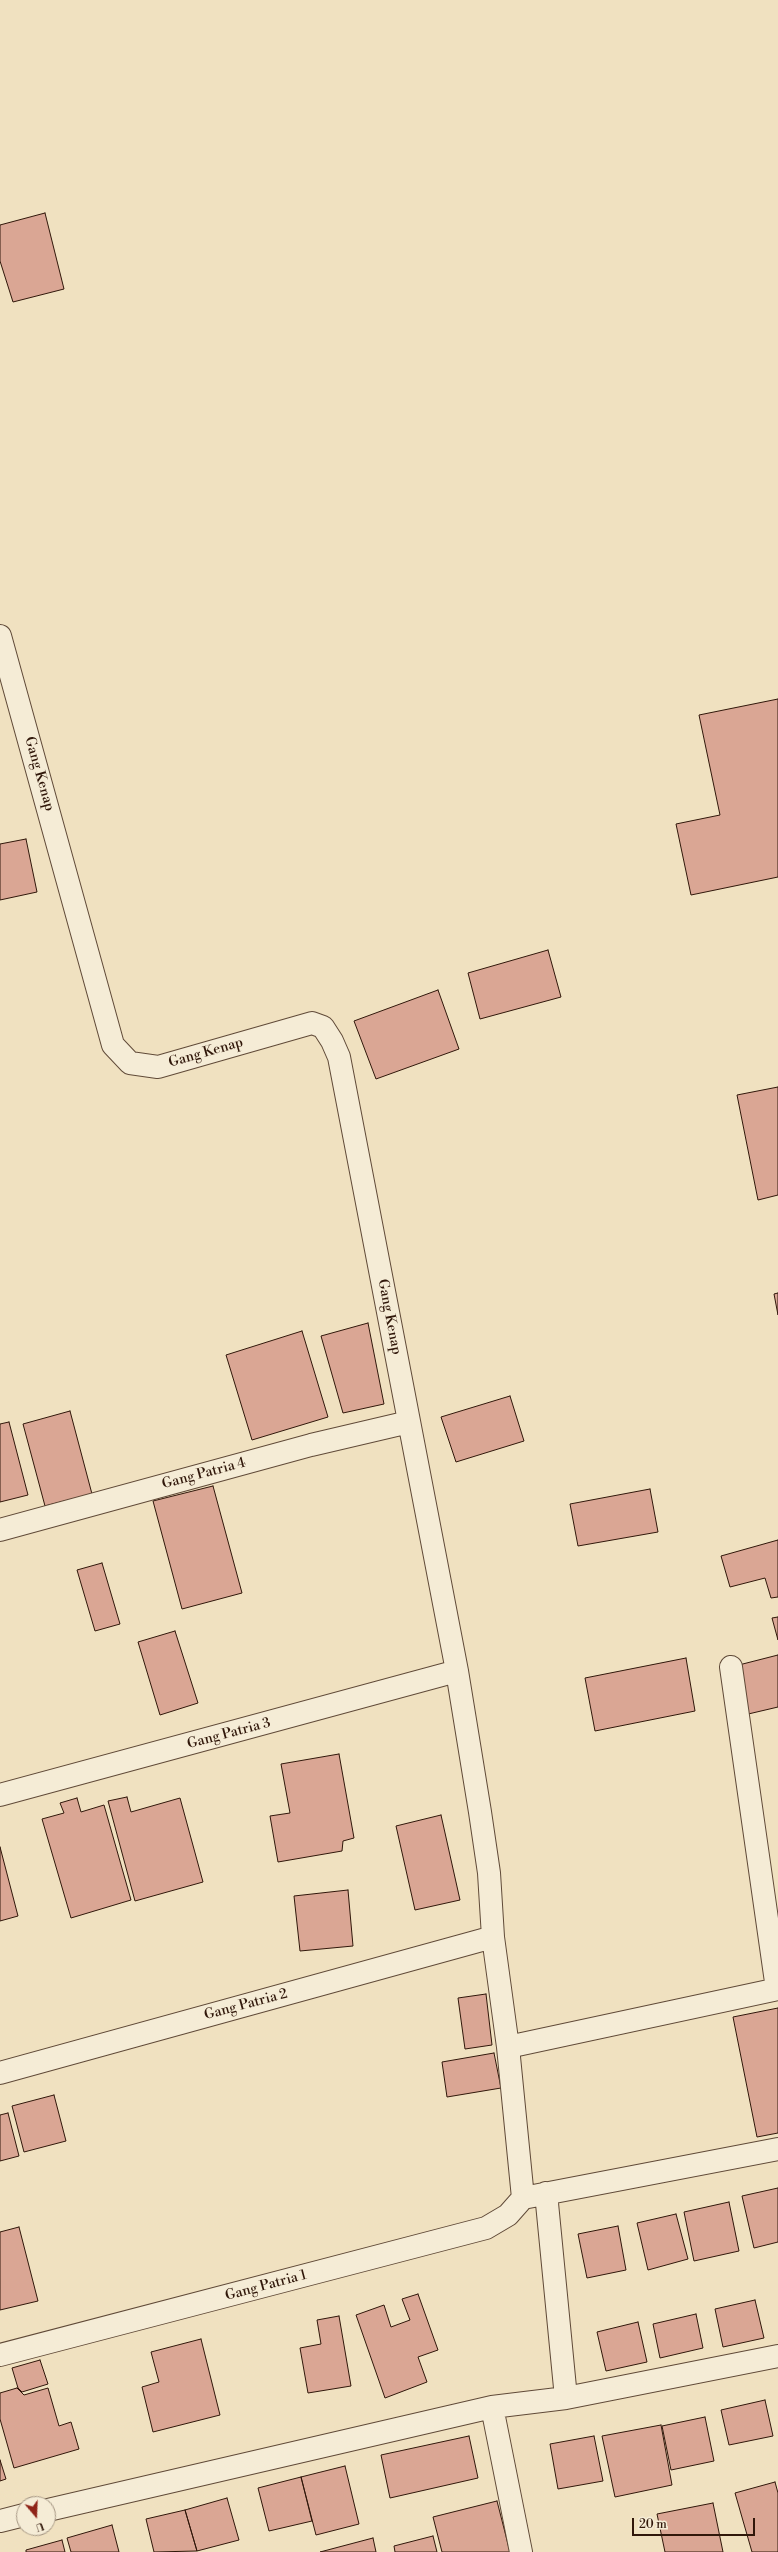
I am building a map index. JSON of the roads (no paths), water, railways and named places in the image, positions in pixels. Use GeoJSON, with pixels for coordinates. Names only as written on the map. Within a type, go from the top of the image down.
{"type":"FeatureCollection","features":[{"type":"Feature","properties":{"kind":"street","name":"Gang Kenap"},"geometry":{"type":"LineString","coordinates":[[0,636],[113,1045],[130,1063],[158,1067],[312,1023],[322,1028],[332,1041],[338,1057],[409,1422]]}},
{"type":"Feature","properties":{"kind":"street","name":"Gang Patria 4"},"geometry":{"type":"LineString","coordinates":[[0,1530],[311,1445],[409,1422]]}},
{"type":"Feature","properties":{"kind":"street"},"geometry":{"type":"LineString","coordinates":[[409,1422],[457,1671],[489,1873],[493,1937],[508,2047],[523,2198],[778,2149]]}},
{"type":"Feature","properties":{"kind":"street"},"geometry":{"type":"LineString","coordinates":[[508,2047],[778,1989],[731,1667]]}},
{"type":"Feature","properties":{"kind":"street","name":"Gang Patria 3"},"geometry":{"type":"LineString","coordinates":[[0,1795],[457,1671]]}},
{"type":"Feature","properties":{"kind":"street","name":"Gang Patria 2"},"geometry":{"type":"LineString","coordinates":[[0,2073],[493,1937]]}},
{"type":"Feature","properties":{"kind":"street"},"geometry":{"type":"LineString","coordinates":[[546,2193],[566,2398]]}},
{"type":"Feature","properties":{"kind":"street","name":"Gang Patria 1"},"geometry":{"type":"LineString","coordinates":[[0,2355],[486,2228],[508,2215],[523,2198]]}},
{"type":"Feature","properties":{"kind":"street"},"geometry":{"type":"LineString","coordinates":[[56,2508],[492,2407],[566,2398],[778,2356]]}},
{"type":"Feature","properties":{"kind":"street"},"geometry":{"type":"LineString","coordinates":[[492,2407],[521,2552]]}},
{"type":"Feature","properties":{"kind":"street"},"geometry":{"type":"LineString","coordinates":[[0,2521],[16,2517]]}}]}
